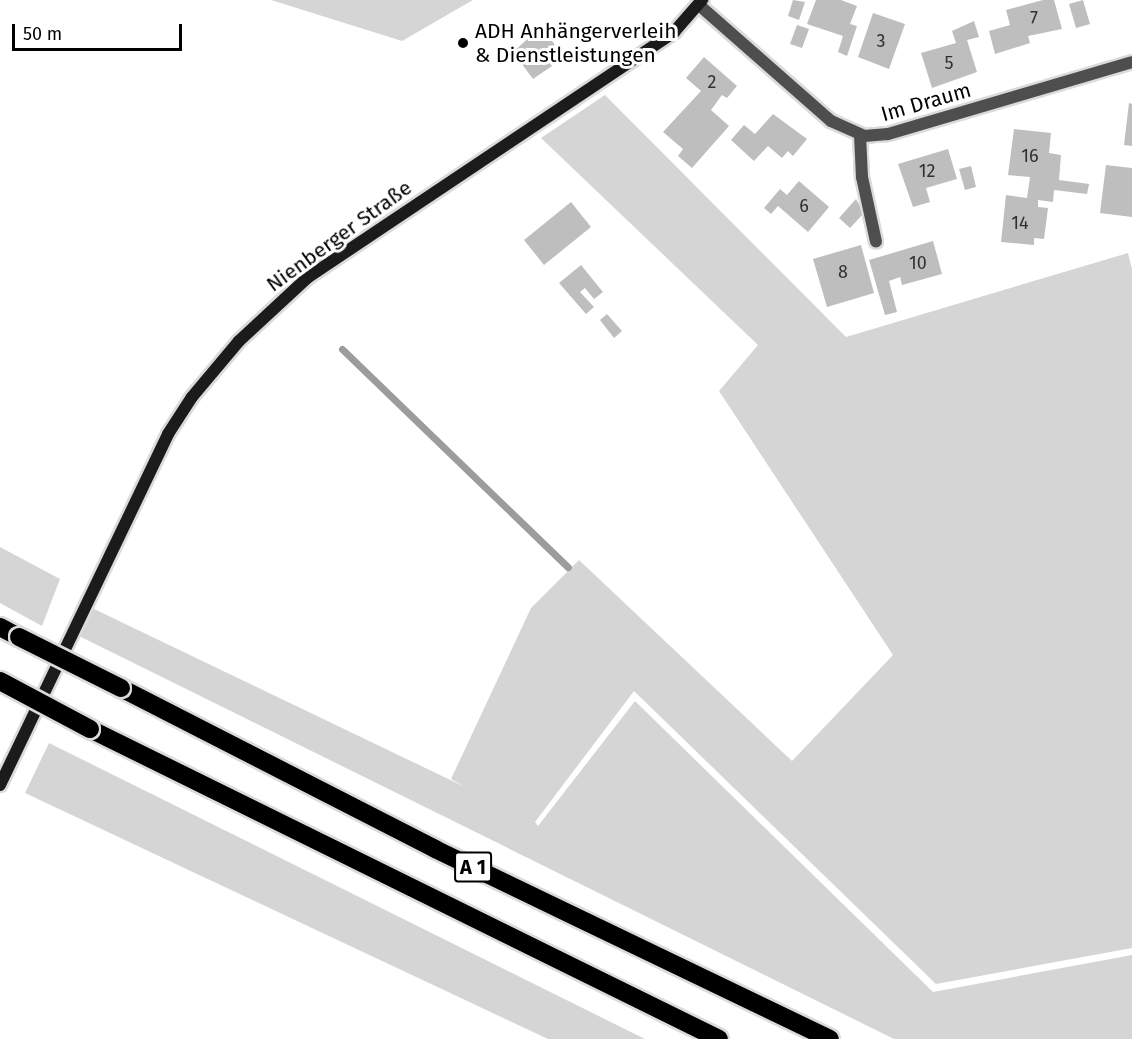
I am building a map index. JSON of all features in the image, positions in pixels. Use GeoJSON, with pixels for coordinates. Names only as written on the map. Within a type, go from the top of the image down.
{"type":"FeatureCollection","features":[{"type":"Feature","properties":{"kind":"highway","name":"A 1"},"geometry":{"type":"LineString","coordinates":[[0,627],[435,849],[830,1039]]}},
{"type":"Feature","properties":{"kind":"highway","name":"A 1"},"geometry":{"type":"LineString","coordinates":[[0,681],[90,729],[719,1039]]}},
{"type":"Feature","properties":{"kind":"street","name":"Im Draum"},"geometry":{"type":"LineString","coordinates":[[701,2],[831,121],[860,135],[888,134],[1132,62]]}},
{"type":"Feature","properties":{"kind":"street","name":"Nienberger Straße"},"geometry":{"type":"LineString","coordinates":[[0,785],[168,434],[192,397],[239,341],[307,278],[675,32],[701,2]]}},
{"type":"Feature","properties":{"kind":"street"},"geometry":{"type":"LineString","coordinates":[[860,135],[862,177],[876,242]]}},
{"type":"Feature","properties":{"kind":"shaded area"},"geometry":{"type":"Polygon","coordinates":[[[271,0],[473,0],[402,41],[271,0]]]}},
{"type":"Feature","properties":{"kind":"shaded area"},"geometry":{"type":"Polygon","coordinates":[[[605,95],[846,337],[1128,253],[1132,269],[1132,948],[936,984],[634,691],[535,822],[538,826],[635,701],[933,992],[1132,955],[1132,1039],[894,1039],[79,636],[92,608],[465,787],[451,779],[531,608],[579,560],[792,761],[893,655],[719,391],[758,345],[541,138],[605,95]]]}},
{"type":"Feature","properties":{"kind":"shaded area"},"geometry":{"type":"Polygon","coordinates":[[[0,547],[60,579],[42,626],[0,603],[0,547]]]}},
{"type":"Feature","properties":{"kind":"shaded area"},"geometry":{"type":"Polygon","coordinates":[[[49,743],[645,1039],[548,1039],[25,793],[49,743]]]}},
{"type":"Feature","properties":{"kind":"building"},"geometry":{"type":"Polygon","coordinates":[[[793,0],[805,2],[799,20],[788,16],[793,0]]]}},
{"type":"Feature","properties":{"kind":"building"},"geometry":{"type":"Polygon","coordinates":[[[816,0],[841,0],[857,6],[850,24],[857,26],[847,56],[838,52],[843,36],[807,24],[816,0]]]}},
{"type":"Feature","properties":{"kind":"building"},"geometry":{"type":"Polygon","coordinates":[[[1043,0],[1054,0],[1062,29],[1028,36],[1030,43],[995,54],[989,31],[1010,25],[1006,10],[1043,0]]]}},
{"type":"Feature","properties":{"kind":"building"},"geometry":{"type":"Polygon","coordinates":[[[1083,0],[1090,24],[1076,28],[1069,4],[1083,0]]]}},
{"type":"Feature","properties":{"kind":"building"},"geometry":{"type":"Polygon","coordinates":[[[873,13],[905,24],[889,69],[858,57],[873,13]]]}},
{"type":"Feature","properties":{"kind":"building"},"geometry":{"type":"Polygon","coordinates":[[[974,21],[979,37],[967,40],[977,72],[932,88],[921,53],[956,43],[952,31],[974,21]]]}},
{"type":"Feature","properties":{"kind":"building"},"geometry":{"type":"Polygon","coordinates":[[[797,25],[809,29],[802,48],[790,44],[797,25]]]}},
{"type":"Feature","properties":{"kind":"building"},"geometry":{"type":"Polygon","coordinates":[[[542,26],[561,54],[549,62],[552,66],[533,79],[513,52],[542,26]]]}},
{"type":"Feature","properties":{"kind":"building"},"geometry":{"type":"Polygon","coordinates":[[[704,57],[737,86],[727,98],[722,95],[711,110],[729,126],[692,168],[678,156],[683,149],[663,132],[701,91],[686,78],[704,57]]]}},
{"type":"Feature","properties":{"kind":"building"},"geometry":{"type":"Polygon","coordinates":[[[1129,103],[1132,104],[1132,146],[1124,145],[1129,103]]]}},
{"type":"Feature","properties":{"kind":"building"},"geometry":{"type":"Polygon","coordinates":[[[773,114],[807,139],[793,156],[788,151],[782,158],[768,146],[754,161],[731,140],[744,125],[755,134],[773,114]]]}},
{"type":"Feature","properties":{"kind":"building"},"geometry":{"type":"Polygon","coordinates":[[[1014,129],[1051,133],[1049,153],[1061,155],[1059,180],[1089,184],[1087,194],[1054,190],[1053,202],[1038,200],[1038,207],[1048,208],[1044,239],[1034,238],[1034,245],[1001,242],[1006,195],[1027,198],[1030,177],[1008,175],[1014,129]]]}},
{"type":"Feature","properties":{"kind":"building"},"geometry":{"type":"Polygon","coordinates":[[[948,149],[957,179],[926,188],[930,202],[913,207],[898,164],[948,149]]]}},
{"type":"Feature","properties":{"kind":"building"},"geometry":{"type":"Polygon","coordinates":[[[1106,165],[1132,168],[1132,217],[1100,213],[1106,165]]]}},
{"type":"Feature","properties":{"kind":"building"},"geometry":{"type":"Polygon","coordinates":[[[971,166],[976,187],[965,190],[959,169],[971,166]]]}},
{"type":"Feature","properties":{"kind":"building"},"geometry":{"type":"Polygon","coordinates":[[[799,181],[829,207],[808,232],[778,206],[771,214],[764,208],[780,189],[787,195],[799,181]]]}},
{"type":"Feature","properties":{"kind":"building"},"geometry":{"type":"Polygon","coordinates":[[[856,199],[864,213],[850,228],[839,218],[856,199]]]}},
{"type":"Feature","properties":{"kind":"building"},"geometry":{"type":"Polygon","coordinates":[[[571,202],[591,227],[544,265],[524,240],[571,202]]]}},
{"type":"Feature","properties":{"kind":"building"},"geometry":{"type":"Polygon","coordinates":[[[933,241],[942,274],[902,285],[900,277],[889,281],[897,312],[885,315],[869,260],[933,241]]]}},
{"type":"Feature","properties":{"kind":"building"},"geometry":{"type":"Polygon","coordinates":[[[861,245],[874,293],[827,307],[813,259],[861,245]]]}},
{"type":"Feature","properties":{"kind":"building"},"geometry":{"type":"Polygon","coordinates":[[[581,265],[603,292],[594,299],[585,288],[580,292],[594,307],[586,314],[559,283],[581,265]]]}},
{"type":"Feature","properties":{"kind":"building"},"geometry":{"type":"Polygon","coordinates":[[[607,314],[622,331],[614,338],[600,320],[607,314]]]}},
{"type":"Feature","properties":{"kind":"waterway"},"geometry":{"type":"LineString","coordinates":[[342,349],[568,567]]}},
{"type":"Feature","properties":{"kind":"place","name":"ADH Anhängerverleih & Dienstleistungen"},"geometry":{"type":"Point","coordinates":[463,43]}}]}
